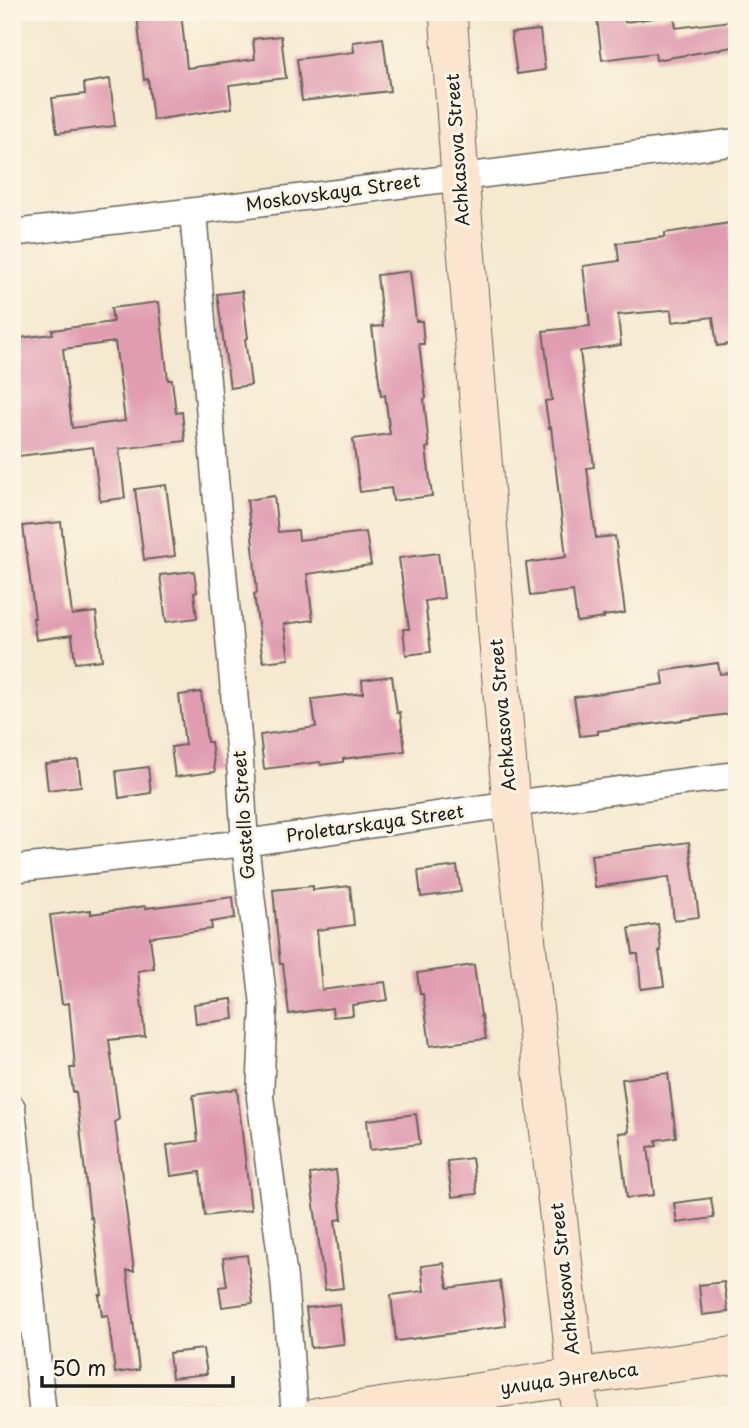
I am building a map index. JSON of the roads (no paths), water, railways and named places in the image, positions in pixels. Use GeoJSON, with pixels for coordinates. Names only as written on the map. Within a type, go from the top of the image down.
{"type":"FeatureCollection","features":[{"type":"Feature","properties":{"kind":"street","name":"Achkasova Street"},"geometry":{"type":"LineString","coordinates":[[448,12],[511,804],[580,1416]]}},
{"type":"Feature","properties":{"kind":"street","name":"Moskovskaya Street"},"geometry":{"type":"LineString","coordinates":[[12,233],[737,142]]}},
{"type":"Feature","properties":{"kind":"street","name":"Gastello Street"},"geometry":{"type":"LineString","coordinates":[[193,212],[245,843],[264,1004],[260,1097],[284,1279],[295,1416]]}},
{"type":"Feature","properties":{"kind":"street","name":"Proletarskaya Street"},"geometry":{"type":"LineString","coordinates":[[12,869],[245,843],[511,804],[737,775]]}},
{"type":"Feature","properties":{"kind":"street"},"geometry":{"type":"LineString","coordinates":[[12,1108],[43,1416]]}},
{"type":"Feature","properties":{"kind":"street","name":"улица Энгельса"},"geometry":{"type":"LineString","coordinates":[[318,1416],[737,1355]]}}]}
